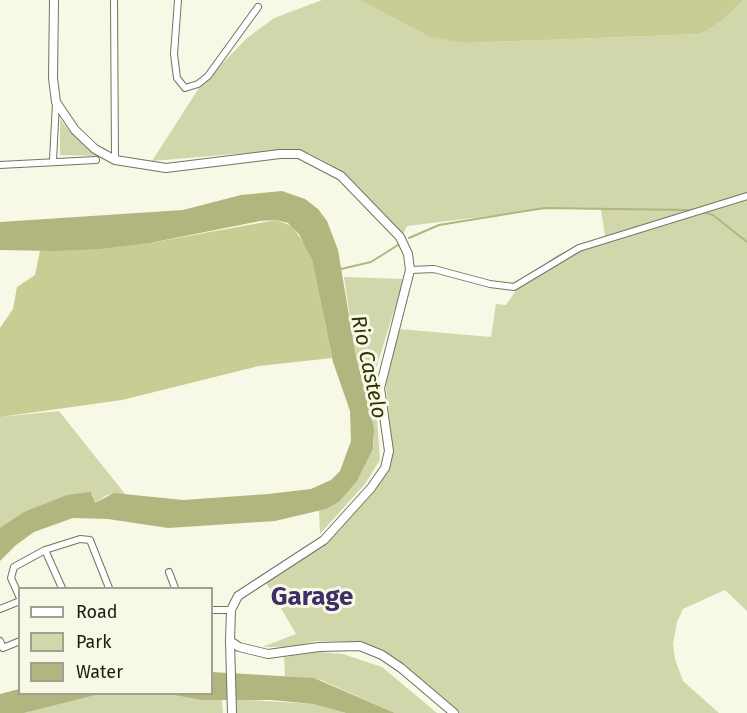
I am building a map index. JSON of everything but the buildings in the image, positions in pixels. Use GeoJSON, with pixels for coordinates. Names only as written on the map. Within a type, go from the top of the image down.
{"type":"FeatureCollection","features":[{"type":"Feature","properties":{"kind":"main road"},"geometry":{"type":"LineString","coordinates":[[54,0],[53,78],[56,102],[69,122],[88,142],[115,160],[166,168],[280,154],[311,158],[341,176],[376,209],[400,237],[408,254],[410,270],[380,388],[388,451],[381,476],[324,540],[247,588],[234,601],[231,610],[230,641],[239,647],[268,654],[319,647],[360,646],[382,655],[401,668],[454,713]]}},
{"type":"Feature","properties":{"kind":"street"},"geometry":{"type":"LineString","coordinates":[[114,0],[115,160]]}},
{"type":"Feature","properties":{"kind":"street"},"geometry":{"type":"LineString","coordinates":[[178,0],[174,54],[177,78],[185,88],[198,84],[208,76],[258,7]]}},
{"type":"Feature","properties":{"kind":"street"},"geometry":{"type":"LineString","coordinates":[[53,160],[56,102]]}},
{"type":"Feature","properties":{"kind":"street"},"geometry":{"type":"LineString","coordinates":[[0,165],[96,159]]}},
{"type":"Feature","properties":{"kind":"street"},"geometry":{"type":"LineString","coordinates":[[410,270],[434,269],[490,285],[514,287],[579,248],[747,196]]}},
{"type":"Feature","properties":{"kind":"street"},"geometry":{"type":"LineString","coordinates":[[18,593],[11,571],[20,562],[67,541],[90,540],[109,587]]}},
{"type":"Feature","properties":{"kind":"street"},"geometry":{"type":"LineString","coordinates":[[45,550],[62,587]]}},
{"type":"Feature","properties":{"kind":"street"},"geometry":{"type":"LineString","coordinates":[[169,572],[175,587]]}},
{"type":"Feature","properties":{"kind":"street"},"geometry":{"type":"LineString","coordinates":[[0,609],[18,600]]}},
{"type":"Feature","properties":{"kind":"street"},"geometry":{"type":"LineString","coordinates":[[213,610],[231,610]]}},
{"type":"Feature","properties":{"kind":"street"},"geometry":{"type":"LineString","coordinates":[[1,644],[18,641]]}},
{"type":"Feature","properties":{"kind":"street"},"geometry":{"type":"LineString","coordinates":[[230,641],[232,713]]}},
{"type":"Feature","properties":{"kind":"green space"},"geometry":{"type":"Polygon","coordinates":[[[322,0],[360,0],[466,43],[701,34],[723,20],[744,0],[747,0],[747,611],[725,590],[683,609],[677,622],[673,644],[675,659],[683,681],[719,713],[455,713],[397,661],[348,642],[316,641],[294,647],[262,647],[296,634],[264,579],[323,546],[374,491],[392,448],[385,377],[399,329],[491,337],[496,304],[506,305],[521,283],[557,255],[605,236],[601,210],[554,208],[407,226],[403,235],[333,166],[309,153],[272,151],[152,161],[199,88],[247,38],[274,18],[322,0]]]}},
{"type":"Feature","properties":{"kind":"green space"},"geometry":{"type":"Polygon","coordinates":[[[60,119],[68,129],[98,156],[60,155],[60,119]]]}},
{"type":"Feature","properties":{"kind":"green space"},"geometry":{"type":"Polygon","coordinates":[[[344,277],[404,279],[374,375],[380,460],[365,484],[320,534],[319,511],[340,501],[357,481],[373,449],[374,441],[366,391],[355,351],[344,277]]]}},
{"type":"Feature","properties":{"kind":"green space"},"geometry":{"type":"Polygon","coordinates":[[[59,411],[125,494],[107,495],[95,503],[92,493],[0,528],[0,417],[59,411]]]}},
{"type":"Feature","properties":{"kind":"green space"},"geometry":{"type":"Polygon","coordinates":[[[318,652],[343,654],[382,667],[437,713],[395,713],[321,680],[285,676],[284,657],[318,652]]]}},
{"type":"Feature","properties":{"kind":"green space"},"geometry":{"type":"Polygon","coordinates":[[[96,695],[174,695],[201,700],[222,700],[223,713],[24,713],[96,695]]]}},
{"type":"Feature","properties":{"kind":"green space"},"geometry":{"type":"Polygon","coordinates":[[[233,699],[313,704],[346,713],[234,713],[233,699]]]}},
{"type":"Feature","properties":{"kind":"shaded area"},"geometry":{"type":"Polygon","coordinates":[[[360,0],[744,0],[723,20],[701,34],[466,43],[431,37],[360,0]]]}},
{"type":"Feature","properties":{"kind":"shaded area"},"geometry":{"type":"Polygon","coordinates":[[[276,220],[292,226],[306,246],[312,260],[332,358],[259,366],[122,400],[0,417],[0,328],[13,309],[17,287],[35,275],[40,251],[150,243],[276,220]]]}},
{"type":"Feature","properties":{"kind":"water","name":"Rio Castelo"},"geometry":{"type":"Polygon","coordinates":[[[282,191],[305,199],[318,209],[327,221],[338,250],[355,351],[374,429],[373,449],[357,481],[340,501],[326,509],[275,521],[168,528],[108,519],[73,518],[34,532],[0,561],[0,528],[24,512],[67,495],[91,492],[95,503],[114,493],[183,500],[268,494],[311,489],[331,480],[340,471],[351,441],[350,411],[333,362],[312,260],[299,234],[288,223],[276,220],[260,221],[150,243],[98,249],[0,250],[0,222],[183,210],[241,195],[282,191]]]}},
{"type":"Feature","properties":{"kind":"water"},"geometry":{"type":"Polygon","coordinates":[[[213,672],[314,678],[395,713],[346,713],[313,704],[271,700],[201,700],[174,695],[213,695],[213,672]]]}},
{"type":"Feature","properties":{"kind":"water"},"geometry":{"type":"Polygon","coordinates":[[[18,689],[18,695],[96,695],[24,713],[0,713],[0,694],[18,689]]]}},
{"type":"Feature","properties":{"kind":"waterway"},"geometry":{"type":"LineString","coordinates":[[409,238],[439,225],[544,208],[688,210]]}},
{"type":"Feature","properties":{"kind":"waterway"},"geometry":{"type":"LineString","coordinates":[[703,212],[713,215],[747,242]]}},
{"type":"Feature","properties":{"kind":"waterway"},"geometry":{"type":"LineString","coordinates":[[341,269],[371,262],[398,245]]}},
{"type":"Feature","properties":{"kind":"district","name":"Garage"},"geometry":{"type":"Point","coordinates":[312,598]}}]}
